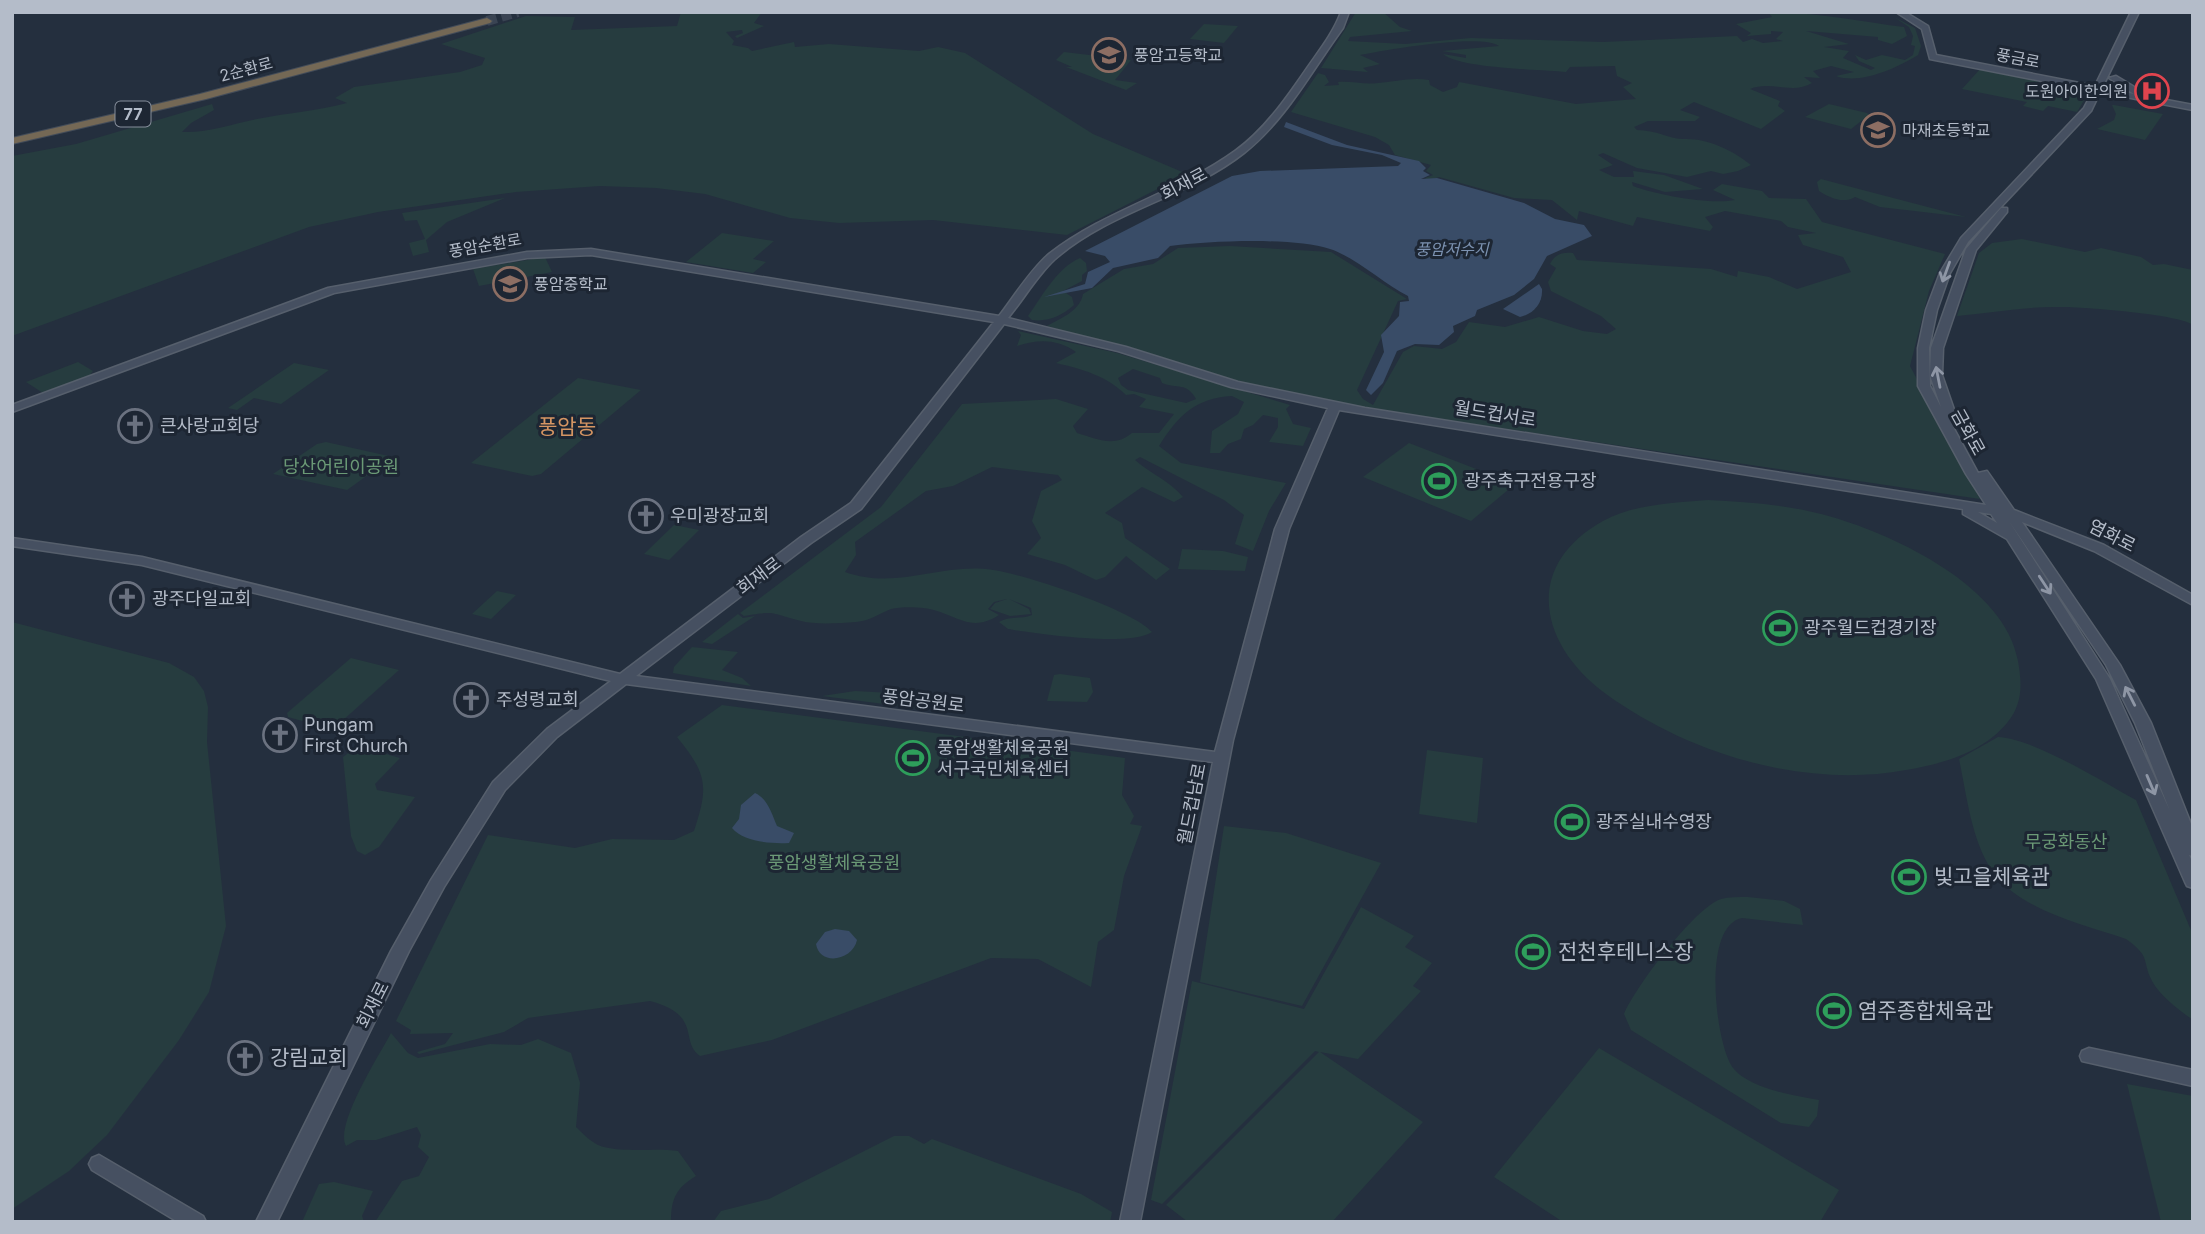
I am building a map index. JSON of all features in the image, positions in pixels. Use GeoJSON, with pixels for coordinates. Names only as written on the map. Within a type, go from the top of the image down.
{"type":"FeatureCollection","features":[{"type":"Feature","properties":{"kind":"highway","name":"2순환로"},"geometry":{"type":"LineString","coordinates":[[12,133],[181,97],[484,17]]}},
{"type":"Feature","properties":{"kind":"highway","name":"2순환로"},"geometry":{"type":"LineString","coordinates":[[12,141],[202,97],[484,17]]}},
{"type":"Feature","properties":{"kind":"main road","name":"회재로"},"geometry":{"type":"LineString","coordinates":[[266,1222],[400,951],[484,807],[512,772],[552,733],[621,679],[856,506],[1049,259],[1062,247],[1231,159],[1249,146],[1275,117],[1339,27],[1345,12]]}},
{"type":"Feature","properties":{"kind":"main road","name":"풍금로"},"geometry":{"type":"LineString","coordinates":[[1899,12],[1925,28],[1933,57],[2101,91],[2193,106]]}},
{"type":"Feature","properties":{"kind":"main road","name":"금화로"},"geometry":{"type":"LineString","coordinates":[[2135,12],[2101,91],[2081,129],[1971,248],[1937,348],[1936,375],[1950,418],[1980,469],[2113,665],[2143,723],[2193,850]]}},
{"type":"Feature","properties":{"kind":"main road","name":"금화로"},"geometry":{"type":"LineString","coordinates":[[2144,12],[2113,78],[2074,127],[1964,240],[1950,260],[1928,322],[1923,356],[1924,386],[1972,474],[2108,689],[2193,882]]}},
{"type":"Feature","properties":{"kind":"main road"},"geometry":{"type":"LineString","coordinates":[[2113,78],[2144,97]]}},
{"type":"Feature","properties":{"kind":"main road","name":"풍암순환로"},"geometry":{"type":"LineString","coordinates":[[12,409],[332,290],[546,253],[609,253],[982,316]]}},
{"type":"Feature","properties":{"kind":"main road","name":"월드컵서로"},"geometry":{"type":"LineString","coordinates":[[982,316],[1122,349],[1235,385],[1335,406],[2011,513]]}},
{"type":"Feature","properties":{"kind":"main road","name":"월드컵남로"},"geometry":{"type":"LineString","coordinates":[[1130,1222],[1221,758],[1262,593],[1282,529],[1335,406]]}},
{"type":"Feature","properties":{"kind":"main road"},"geometry":{"type":"LineString","coordinates":[[1947,503],[1976,514],[2019,545]]}},
{"type":"Feature","properties":{"kind":"main road","name":"염화로"},"geometry":{"type":"LineString","coordinates":[[2011,513],[2099,548],[2193,601]]}},
{"type":"Feature","properties":{"kind":"main road"},"geometry":{"type":"LineString","coordinates":[[12,542],[142,561],[621,679]]}},
{"type":"Feature","properties":{"kind":"main road","name":"풍암공원로"},"geometry":{"type":"LineString","coordinates":[[621,679],[1221,758]]}},
{"type":"Feature","properties":{"kind":"main road"},"geometry":{"type":"LineString","coordinates":[[2089,1056],[2193,1078]]}},
{"type":"Feature","properties":{"kind":"main road"},"geometry":{"type":"LineString","coordinates":[[99,1164],[196,1222]]}},
{"type":"Feature","properties":{"kind":"green space"},"geometry":{"type":"Polygon","coordinates":[[[681,12],[762,12],[754,23],[764,26],[737,38],[735,36],[743,33],[742,30],[726,32],[734,41],[732,45],[752,51],[794,42],[795,47],[829,44],[919,51],[938,47],[965,53],[1093,134],[1187,174],[1067,235],[933,220],[839,223],[790,218],[705,194],[656,188],[600,186],[516,192],[378,212],[309,227],[12,336],[12,156],[76,144],[212,104],[214,110],[191,123],[182,132],[211,130],[347,103],[335,98],[354,87],[460,72],[482,65],[485,58],[441,44],[526,16],[575,17],[571,30],[677,26],[681,12]]]}},
{"type":"Feature","properties":{"kind":"green space"},"geometry":{"type":"Polygon","coordinates":[[[1356,12],[1383,12],[1400,27],[1412,31],[1350,37],[1348,41],[1405,44],[1471,38],[1603,42],[1737,36],[1743,42],[1752,39],[1763,43],[1783,41],[1776,39],[1783,32],[1771,31],[1771,34],[1747,36],[1751,33],[1736,24],[1772,17],[1768,12],[1820,15],[1904,27],[1907,36],[1892,44],[1878,40],[1878,37],[1806,31],[1849,44],[1824,47],[1849,51],[1843,58],[1871,70],[1875,68],[1859,61],[1855,55],[1866,60],[1882,55],[1905,60],[1913,55],[1915,46],[1911,45],[1913,36],[1909,27],[1894,17],[1915,28],[1921,46],[1918,55],[1889,70],[1867,77],[1846,78],[1836,76],[1854,72],[1831,66],[1813,71],[1820,78],[1804,77],[1812,83],[1805,86],[1765,86],[1750,89],[1780,101],[1778,106],[1785,111],[1761,129],[1694,102],[1680,110],[1700,117],[1695,121],[1648,121],[1634,127],[1637,130],[1720,146],[1751,165],[1738,171],[1723,174],[1711,171],[1687,177],[1637,168],[1603,153],[1598,155],[1613,165],[1599,170],[1614,177],[1634,177],[1633,171],[1664,175],[1703,189],[1665,192],[1632,182],[1633,186],[1669,196],[1712,201],[1735,200],[1713,190],[1722,184],[1762,191],[1769,198],[1806,199],[1822,222],[1945,254],[1929,291],[1910,366],[1980,499],[1346,405],[1259,387],[1047,326],[1074,309],[1083,294],[1124,269],[1153,264],[1178,248],[1230,246],[1331,252],[1407,299],[1398,301],[1357,390],[1363,399],[1373,405],[1403,352],[1414,346],[1442,349],[1456,342],[1469,322],[1505,327],[1539,317],[1583,331],[1607,334],[1616,329],[1601,316],[1551,291],[1548,282],[1556,268],[1550,264],[1562,253],[1573,253],[1577,260],[1711,269],[1737,277],[1738,271],[1769,277],[1797,289],[1851,272],[1843,257],[1803,245],[1798,235],[1816,233],[1788,227],[1781,221],[1725,211],[1705,217],[1713,227],[1710,231],[1637,217],[1633,226],[1579,211],[1577,220],[1552,200],[1514,198],[1439,177],[1428,181],[1425,178],[1433,175],[1426,171],[1431,165],[1395,155],[1389,145],[1375,137],[1291,112],[1318,73],[1325,75],[1329,82],[1324,86],[1339,85],[1338,82],[1373,83],[1422,79],[1429,80],[1430,85],[1443,92],[1457,87],[1459,82],[1576,104],[1636,99],[1623,87],[1632,83],[1617,76],[1615,66],[1570,67],[1566,72],[1502,68],[1466,63],[1443,54],[1466,58],[1466,55],[1442,51],[1499,46],[1489,42],[1432,44],[1360,55],[1380,64],[1363,68],[1368,72],[1321,68],[1356,12]]]}},
{"type":"Feature","properties":{"kind":"green space"},"geometry":{"type":"Polygon","coordinates":[[[1204,24],[1238,26],[1224,43],[1190,39],[1204,24]]]}},
{"type":"Feature","properties":{"kind":"green space"},"geometry":{"type":"Polygon","coordinates":[[[1064,52],[1131,60],[1115,80],[1137,83],[1126,90],[1066,67],[1072,67],[1056,60],[1064,52]]]}},
{"type":"Feature","properties":{"kind":"green space"},"geometry":{"type":"Polygon","coordinates":[[[1981,68],[2038,80],[2033,87],[2086,97],[2077,112],[2048,106],[2043,111],[2023,106],[2027,102],[1962,89],[1981,68]]]}},
{"type":"Feature","properties":{"kind":"green space"},"geometry":{"type":"Polygon","coordinates":[[[1829,104],[1869,115],[1851,129],[1805,117],[1829,104]]]}},
{"type":"Feature","properties":{"kind":"green space"},"geometry":{"type":"Polygon","coordinates":[[[2112,105],[2163,114],[2145,140],[2097,129],[2114,120],[2116,114],[2112,105]]]}},
{"type":"Feature","properties":{"kind":"green space"},"geometry":{"type":"Polygon","coordinates":[[[1821,179],[1966,217],[1880,207],[1855,197],[1837,199],[1819,191],[1817,182],[1821,179]]]}},
{"type":"Feature","properties":{"kind":"green space"},"geometry":{"type":"Polygon","coordinates":[[[505,198],[447,222],[426,240],[429,252],[413,256],[409,243],[425,239],[417,220],[405,221],[402,213],[505,198]]]}},
{"type":"Feature","properties":{"kind":"green space"},"geometry":{"type":"Polygon","coordinates":[[[722,233],[774,241],[753,259],[766,262],[753,273],[686,262],[722,233]]]}},
{"type":"Feature","properties":{"kind":"green space"},"geometry":{"type":"Polygon","coordinates":[[[2022,239],[2085,252],[2101,248],[2141,257],[2153,265],[2164,264],[2193,270],[2193,325],[2149,314],[2066,307],[1957,316],[1979,253],[1992,243],[2022,239]]]}},
{"type":"Feature","properties":{"kind":"green space"},"geometry":{"type":"Polygon","coordinates":[[[545,257],[552,272],[479,286],[473,269],[545,257]]]}},
{"type":"Feature","properties":{"kind":"green space"},"geometry":{"type":"Polygon","coordinates":[[[1080,258],[1086,263],[1087,271],[1082,275],[1082,281],[1063,291],[1072,297],[1074,305],[1054,317],[1032,320],[1028,316],[1051,283],[1064,268],[1080,258]]]}},
{"type":"Feature","properties":{"kind":"green space"},"geometry":{"type":"Polygon","coordinates":[[[1018,331],[1117,353],[1290,405],[1286,409],[1293,424],[1311,428],[1303,446],[1269,442],[1278,427],[1278,418],[1263,415],[1253,425],[1244,429],[1241,439],[1228,444],[1220,453],[1210,453],[1212,431],[1238,414],[1244,402],[1232,396],[1208,400],[1189,410],[1159,446],[1181,463],[1286,483],[1269,511],[1253,551],[1235,544],[1244,515],[1224,500],[1140,457],[1135,460],[1183,497],[1174,502],[1142,487],[1105,513],[1122,523],[1125,538],[1170,569],[1156,580],[1126,556],[1105,577],[1096,580],[1065,565],[1027,554],[1041,538],[1032,521],[1041,491],[1062,480],[1058,475],[992,467],[953,486],[926,491],[855,542],[856,555],[845,572],[883,579],[955,570],[993,570],[1052,586],[1102,604],[1141,623],[1152,632],[1124,639],[1104,639],[1008,629],[999,622],[1032,615],[1031,608],[1009,599],[1029,609],[1031,614],[1010,616],[990,609],[995,603],[1007,599],[994,602],[988,609],[999,615],[978,623],[915,607],[894,608],[856,622],[835,623],[807,622],[762,613],[744,616],[740,613],[881,507],[962,404],[1056,399],[1088,409],[1073,426],[1077,433],[1106,441],[1119,440],[1132,433],[1159,433],[1174,414],[1139,407],[1146,399],[1134,394],[1126,395],[1102,378],[1056,363],[1076,352],[1062,345],[1040,341],[1017,346],[1021,335],[1018,331]],[[1133,369],[1118,378],[1121,385],[1128,390],[1186,403],[1196,399],[1189,390],[1162,383],[1160,378],[1133,369]]]}},
{"type":"Feature","properties":{"kind":"green space"},"geometry":{"type":"Polygon","coordinates":[[[78,362],[93,371],[89,376],[43,393],[26,382],[78,362]]]}},
{"type":"Feature","properties":{"kind":"green space"},"geometry":{"type":"Polygon","coordinates":[[[294,363],[329,370],[281,404],[254,398],[237,410],[228,408],[294,363]]]}},
{"type":"Feature","properties":{"kind":"green space"},"geometry":{"type":"Polygon","coordinates":[[[578,378],[641,390],[541,474],[532,476],[471,463],[578,378]]]}},
{"type":"Feature","properties":{"kind":"green space","name":"당산어린이공원"},"geometry":{"type":"Polygon","coordinates":[[[326,442],[393,457],[347,490],[273,474],[317,444],[326,442]]]}},
{"type":"Feature","properties":{"kind":"green space","name":"광주축구전용구장"},"geometry":{"type":"Polygon","coordinates":[[[1409,443],[1515,484],[1471,521],[1363,477],[1409,443]]]}},
{"type":"Feature","properties":{"kind":"green space","name":"광주월드컵경기장"},"geometry":{"type":"Polygon","coordinates":[[[1708,500],[1770,505],[1832,517],[1916,551],[1971,588],[1993,610],[2009,634],[2018,661],[2019,701],[2007,723],[1986,742],[1961,756],[1906,770],[1867,775],[1828,775],[1749,762],[1711,749],[1674,734],[1606,694],[1583,674],[1566,653],[1554,630],[1549,606],[1551,583],[1560,560],[1577,539],[1615,515],[1654,505],[1708,500]]]}},
{"type":"Feature","properties":{"kind":"green space"},"geometry":{"type":"Polygon","coordinates":[[[674,525],[699,530],[669,560],[644,554],[674,525]]]}},
{"type":"Feature","properties":{"kind":"green space"},"geometry":{"type":"Polygon","coordinates":[[[1182,549],[1223,551],[1248,557],[1245,571],[1178,569],[1182,549]]]}},
{"type":"Feature","properties":{"kind":"green space"},"geometry":{"type":"Polygon","coordinates":[[[497,591],[516,595],[491,619],[472,614],[497,591]]]}},
{"type":"Feature","properties":{"kind":"green space"},"geometry":{"type":"Polygon","coordinates":[[[738,614],[743,618],[755,616],[712,644],[702,642],[738,614]]]}},
{"type":"Feature","properties":{"kind":"green space"},"geometry":{"type":"Polygon","coordinates":[[[12,622],[169,663],[194,677],[204,691],[208,707],[207,742],[226,926],[209,992],[179,1040],[107,1135],[69,1171],[12,1209],[12,622]]]}},
{"type":"Feature","properties":{"kind":"green space"},"geometry":{"type":"Polygon","coordinates":[[[692,647],[738,652],[722,670],[742,678],[751,686],[673,673],[674,667],[692,647]]]}},
{"type":"Feature","properties":{"kind":"green space"},"geometry":{"type":"Polygon","coordinates":[[[351,658],[399,670],[342,721],[333,719],[324,727],[288,717],[287,713],[351,658]]]}},
{"type":"Feature","properties":{"kind":"green space"},"geometry":{"type":"Polygon","coordinates":[[[1054,675],[1090,678],[1093,692],[1087,702],[1047,701],[1054,675]]]}},
{"type":"Feature","properties":{"kind":"green space"},"geometry":{"type":"Polygon","coordinates":[[[855,691],[909,694],[915,708],[822,696],[855,691]]]}},
{"type":"Feature","properties":{"kind":"green space","name":"풍암생활체육공원"},"geometry":{"type":"Polygon","coordinates":[[[722,705],[1125,758],[1122,795],[1134,816],[1130,824],[1142,826],[1124,876],[1114,930],[1098,942],[1091,987],[1038,959],[991,958],[772,1040],[700,1056],[694,1050],[684,1021],[677,1013],[650,1001],[528,1018],[504,1032],[419,1054],[417,1052],[445,1044],[453,1033],[410,1034],[411,1030],[396,1021],[488,835],[575,848],[612,839],[674,840],[694,831],[702,803],[702,781],[700,771],[677,737],[722,705]]]}},
{"type":"Feature","properties":{"kind":"green space","name":"무궁화동산"},"geometry":{"type":"Polygon","coordinates":[[[1998,737],[2049,753],[2136,800],[2193,935],[2193,1020],[2160,992],[2152,981],[2143,955],[2126,939],[2036,906],[2020,897],[1993,872],[1975,832],[1959,759],[1998,737]]]}},
{"type":"Feature","properties":{"kind":"green space"},"geometry":{"type":"Polygon","coordinates":[[[358,746],[400,758],[375,784],[377,790],[415,797],[379,847],[365,855],[357,851],[351,836],[343,757],[358,746]]]}},
{"type":"Feature","properties":{"kind":"green space"},"geometry":{"type":"Polygon","coordinates":[[[1427,750],[1483,758],[1477,823],[1419,814],[1427,750]]]}},
{"type":"Feature","properties":{"kind":"green space"},"geometry":{"type":"Polygon","coordinates":[[[1224,826],[1286,833],[1381,863],[1302,1006],[1200,982],[1224,826]]]}},
{"type":"Feature","properties":{"kind":"green space"},"geometry":{"type":"Polygon","coordinates":[[[1748,897],[1784,901],[1800,909],[1803,925],[1742,918],[1729,925],[1721,940],[1716,984],[1720,1031],[1725,1051],[1731,1065],[1747,1080],[1771,1090],[1819,1100],[1817,1116],[1809,1127],[1781,1123],[1631,1030],[1624,1014],[1666,950],[1696,917],[1721,899],[1748,897]]]}},
{"type":"Feature","properties":{"kind":"green space"},"geometry":{"type":"Polygon","coordinates":[[[1361,907],[1414,936],[1405,947],[1432,963],[1413,986],[1421,991],[1358,1059],[1320,1052],[1423,1122],[1332,1222],[1188,1222],[1166,1205],[1319,1052],[1315,1051],[1162,1204],[1151,1200],[1192,981],[1304,1009],[1361,907]]]}},
{"type":"Feature","properties":{"kind":"green space"},"geometry":{"type":"Polygon","coordinates":[[[391,1033],[408,1053],[418,1058],[490,1044],[521,1045],[538,1039],[571,1053],[580,1083],[576,1127],[586,1137],[607,1148],[678,1151],[696,1176],[676,1195],[671,1222],[375,1222],[402,1181],[419,1176],[429,1157],[418,1147],[421,1135],[417,1127],[376,1140],[357,1140],[346,1146],[346,1122],[391,1033]]]}},
{"type":"Feature","properties":{"kind":"green space"},"geometry":{"type":"Polygon","coordinates":[[[1599,1048],[1839,1190],[1820,1222],[1563,1222],[1494,1177],[1599,1048]]]}},
{"type":"Feature","properties":{"kind":"green space"},"geometry":{"type":"Polygon","coordinates":[[[2127,1084],[2193,1096],[2193,1222],[2161,1222],[2127,1084]]]}},
{"type":"Feature","properties":{"kind":"green space"},"geometry":{"type":"Polygon","coordinates":[[[894,1136],[909,1136],[924,1144],[932,1139],[1081,1194],[1112,1212],[1110,1222],[713,1222],[721,1211],[769,1199],[894,1136]]]}},
{"type":"Feature","properties":{"kind":"green space"},"geometry":{"type":"Polygon","coordinates":[[[334,1182],[373,1191],[362,1216],[364,1222],[302,1222],[319,1184],[334,1182]]]}},
{"type":"Feature","properties":{"kind":"water","name":"풍암저수지"},"geometry":{"type":"Polygon","coordinates":[[[1286,122],[1347,145],[1419,161],[1426,168],[1423,171],[1430,175],[1421,179],[1437,178],[1524,203],[1555,219],[1584,225],[1592,236],[1547,256],[1534,279],[1514,295],[1477,310],[1475,316],[1453,326],[1454,332],[1439,345],[1415,344],[1397,351],[1383,383],[1371,395],[1366,390],[1384,352],[1381,335],[1399,316],[1400,302],[1409,301],[1408,296],[1330,249],[1273,241],[1170,246],[1158,258],[1113,268],[1092,288],[1044,297],[1085,284],[1088,272],[1110,262],[1105,256],[1085,251],[1232,176],[1260,171],[1398,166],[1401,163],[1382,155],[1332,145],[1284,127],[1286,122]]]}},
{"type":"Feature","properties":{"kind":"water"},"geometry":{"type":"Polygon","coordinates":[[[1539,284],[1542,289],[1541,299],[1537,307],[1529,313],[1520,317],[1503,309],[1539,284]]]}},
{"type":"Feature","properties":{"kind":"water"},"geometry":{"type":"Polygon","coordinates":[[[755,793],[766,802],[777,826],[794,833],[789,843],[751,839],[732,828],[739,819],[741,805],[755,793]]]}},
{"type":"Feature","properties":{"kind":"water"},"geometry":{"type":"Polygon","coordinates":[[[835,929],[849,931],[857,940],[854,947],[843,956],[830,958],[819,951],[816,944],[825,932],[835,929]]]}},
{"type":"Feature","properties":{"kind":"tunnel"},"geometry":{"type":"LineString","coordinates":[[487,21],[518,12]]}},
{"type":"Feature","properties":{"kind":"place","name":"풍암고등학교"},"geometry":{"type":"Point","coordinates":[1109,55]}},
{"type":"Feature","properties":{"kind":"place","name":"도원아이한의원"},"geometry":{"type":"Point","coordinates":[2152,91]}},
{"type":"Feature","properties":{"kind":"place","name":"마재초등학교"},"geometry":{"type":"Point","coordinates":[1878,130]}},
{"type":"Feature","properties":{"kind":"place","name":"풍암중학교"},"geometry":{"type":"Point","coordinates":[510,284]}},
{"type":"Feature","properties":{"kind":"place","name":"큰사랑교회당"},"geometry":{"type":"Point","coordinates":[135,426]}},
{"type":"Feature","properties":{"kind":"place","name":"광주축구전용구장"},"geometry":{"type":"Point","coordinates":[1439,481]}},
{"type":"Feature","properties":{"kind":"place","name":"우미광장교회"},"geometry":{"type":"Point","coordinates":[646,516]}},
{"type":"Feature","properties":{"kind":"place","name":"광주다일교회"},"geometry":{"type":"Point","coordinates":[127,599]}},
{"type":"Feature","properties":{"kind":"place","name":"광주월드컵경기장"},"geometry":{"type":"Point","coordinates":[1780,628]}},
{"type":"Feature","properties":{"kind":"place","name":"주성령교회"},"geometry":{"type":"Point","coordinates":[471,700]}},
{"type":"Feature","properties":{"kind":"place","name":"Pungam First Church"},"geometry":{"type":"Point","coordinates":[280,735]}},
{"type":"Feature","properties":{"kind":"place","name":"풍암생활체육공원 서구국민체육센터"},"geometry":{"type":"Point","coordinates":[913,758]}},
{"type":"Feature","properties":{"kind":"place","name":"광주실내수영장"},"geometry":{"type":"Point","coordinates":[1572,822]}},
{"type":"Feature","properties":{"kind":"place","name":"빛고을체육관"},"geometry":{"type":"Point","coordinates":[1909,877]}},
{"type":"Feature","properties":{"kind":"place","name":"전천후테니스장"},"geometry":{"type":"Point","coordinates":[1533,952]}},
{"type":"Feature","properties":{"kind":"place","name":"염주종합체육관"},"geometry":{"type":"Point","coordinates":[1834,1011]}},
{"type":"Feature","properties":{"kind":"place","name":"강림교회"},"geometry":{"type":"Point","coordinates":[245,1058]}},
{"type":"Feature","properties":{"kind":"district","name":"풍암동"},"geometry":{"type":"Point","coordinates":[567,427]}}]}
